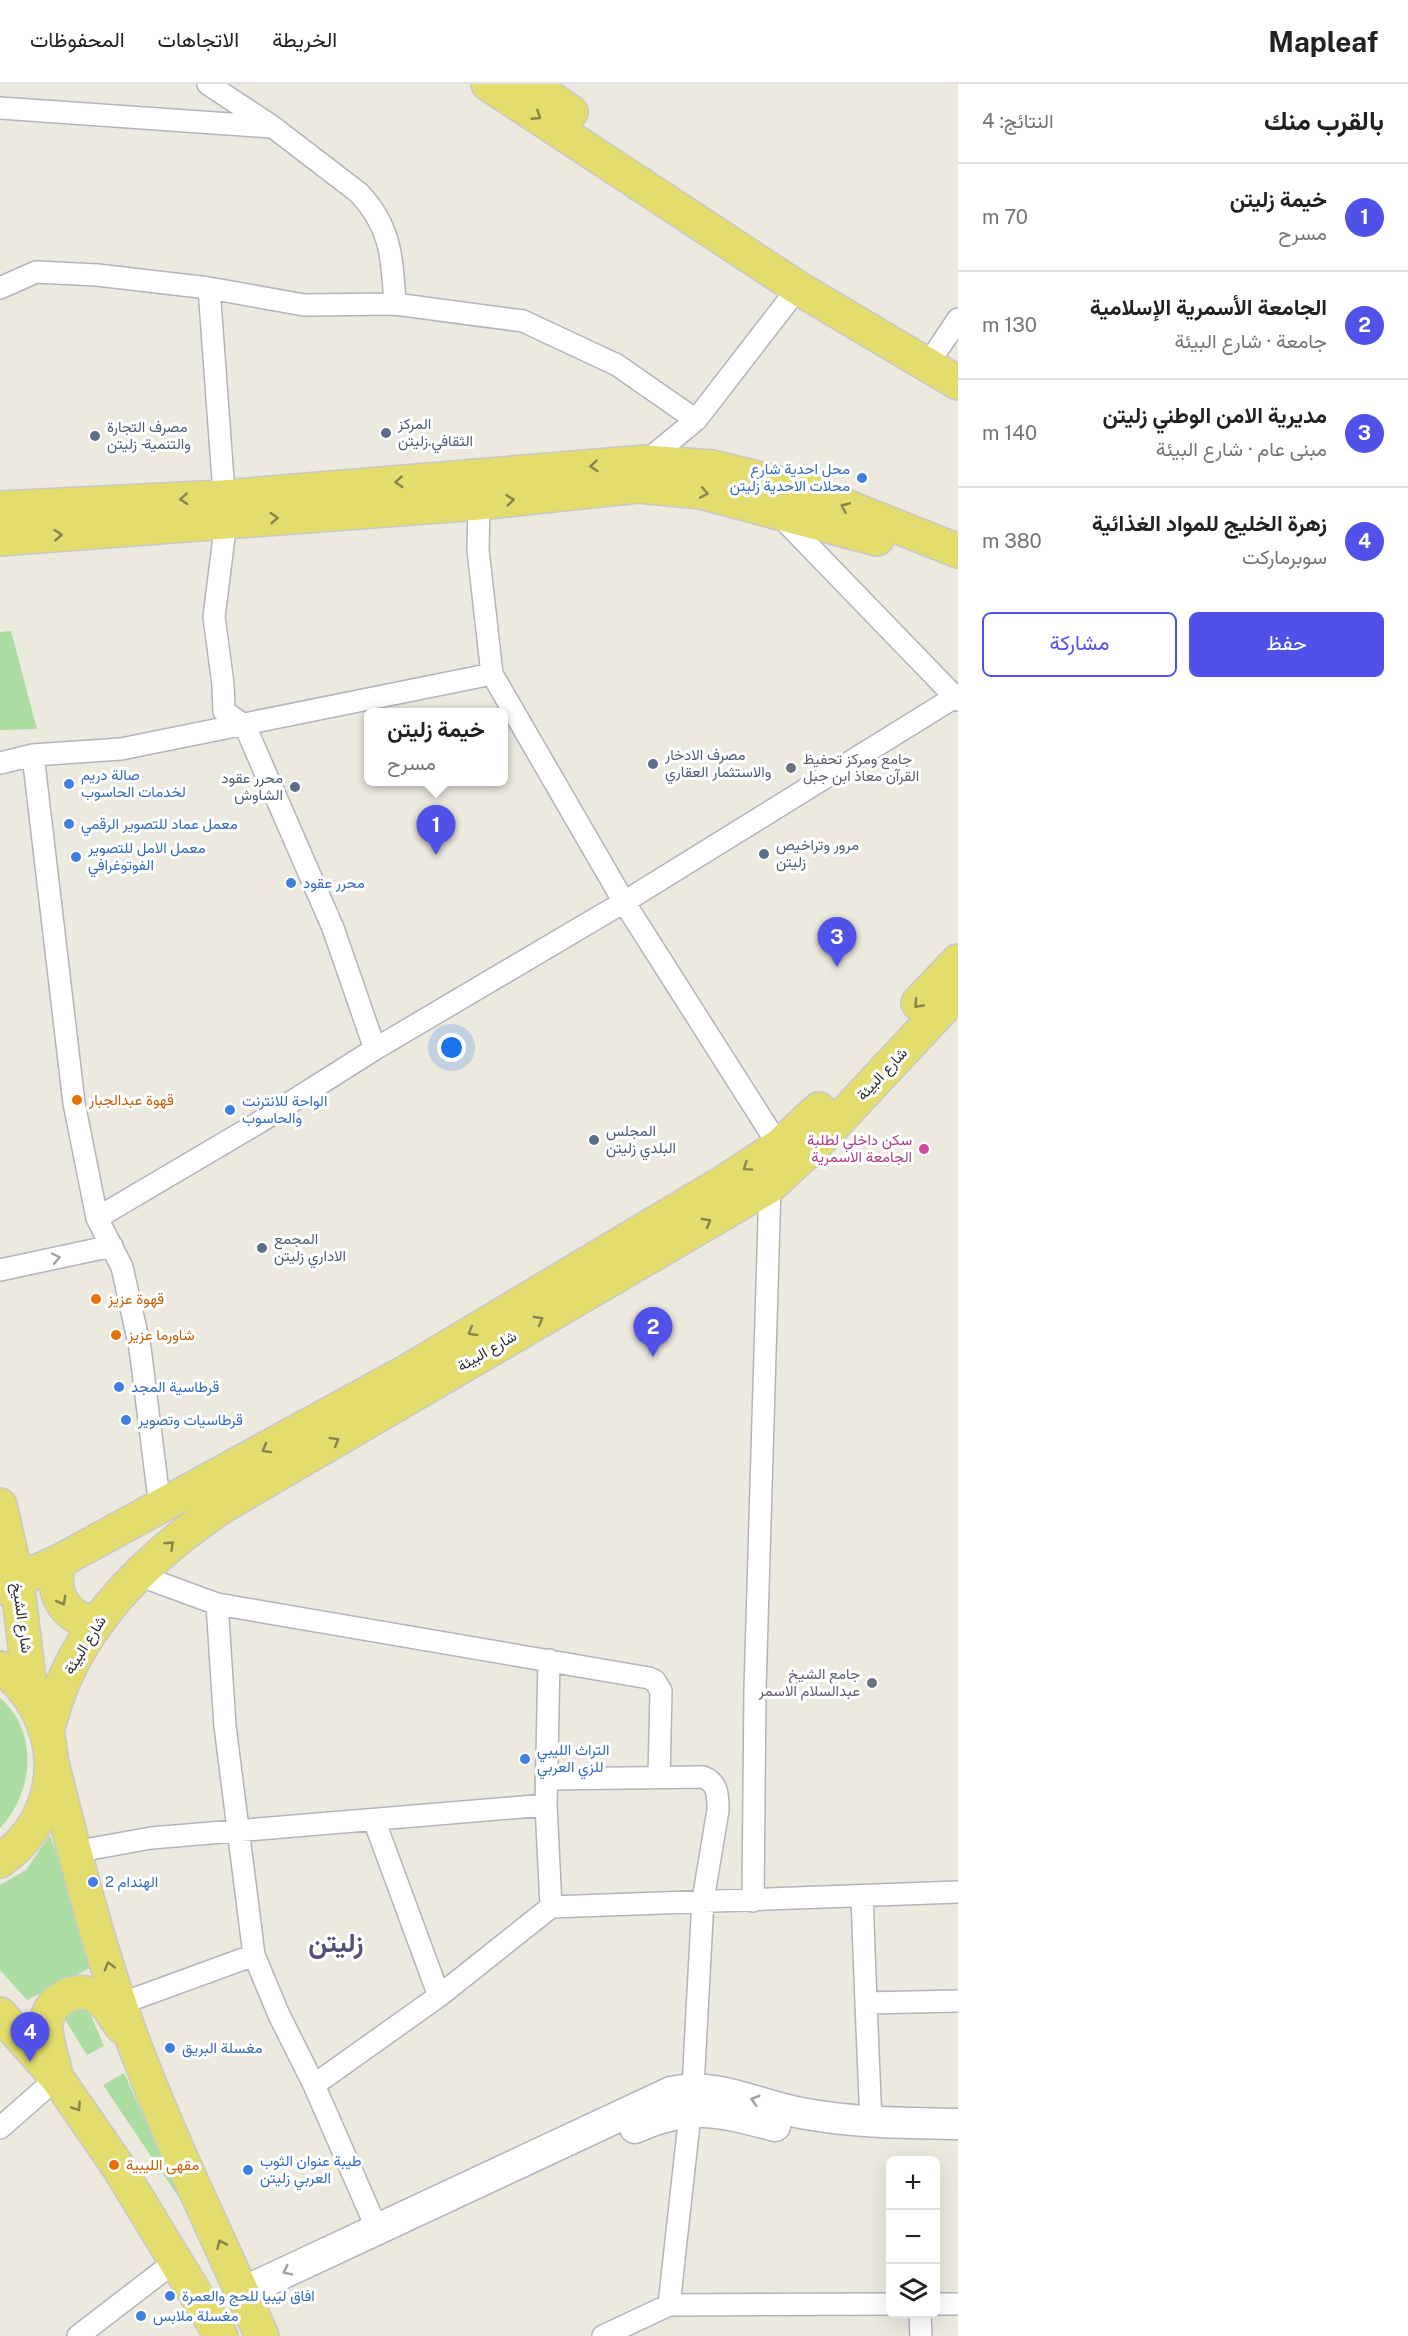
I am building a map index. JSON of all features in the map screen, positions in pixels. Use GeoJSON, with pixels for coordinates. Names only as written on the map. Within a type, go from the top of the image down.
{"type":"FeatureCollection","features":[{"type":"Feature","properties":{"kind":"main road"},"geometry":{"type":"LineString","coordinates":[[488,84],[798,288],[958,382]]}},
{"type":"Feature","properties":{"kind":"main road"},"geometry":{"type":"LineString","coordinates":[[530,84],[945,366]]}},
{"type":"Feature","properties":{"kind":"main road"},"geometry":{"type":"LineString","coordinates":[[0,539],[225,509],[645,462],[712,466],[800,488],[958,551]]}},
{"type":"Feature","properties":{"kind":"main road"},"geometry":{"type":"LineString","coordinates":[[0,508],[225,509],[478,503],[638,486],[701,492],[958,562]]}},
{"type":"Feature","properties":{"kind":"main road","name":"شارع البيئة"},"geometry":{"type":"LineString","coordinates":[[47,1730],[64,1679],[95,1623],[138,1575],[183,1533],[411,1382],[779,1146],[804,1124],[958,961]]}},
{"type":"Feature","properties":{"kind":"main road","name":"شارع البيئة"},"geometry":{"type":"LineString","coordinates":[[9,1584],[60,1561],[160,1507],[411,1382],[770,1186],[820,1140],[958,992]]}},
{"type":"Feature","properties":{"kind":"main road","name":"شارع الشيخ"},"geometry":{"type":"LineString","coordinates":[[0,1504],[9,1584],[31,1697]]}},
{"type":"Feature","properties":{"kind":"main road"},"geometry":{"type":"LineString","coordinates":[[60,1561],[55,1584],[64,1607],[78,1618],[95,1623]]}},
{"type":"Feature","properties":{"kind":"main road"},"geometry":{"type":"LineString","coordinates":[[0,1668],[31,1697],[47,1730],[52,1763],[74,1852],[120,2004],[158,2104],[252,2313]]}},
{"type":"Feature","properties":{"kind":"main road"},"geometry":{"type":"LineString","coordinates":[[0,1861],[14,1851],[35,1826],[48,1795],[52,1763]]}},
{"type":"Feature","properties":{"kind":"main road"},"geometry":{"type":"LineString","coordinates":[[57,2078],[46,2026],[48,2015],[61,1998],[71,1993],[93,1994],[102,2000],[137,2049]]}},
{"type":"Feature","properties":{"kind":"main road"},"geometry":{"type":"LineString","coordinates":[[0,2014],[57,2078],[177,2260],[221,2336]]}},
{"type":"Feature","properties":{"kind":"main road"},"geometry":{"type":"LineString","coordinates":[[252,2313],[377,2229],[671,2092],[746,2118],[796,2131],[851,2140],[958,2139]]}},
{"type":"Feature","properties":{"kind":"main road"},"geometry":{"type":"LineString","coordinates":[[252,2313],[383,2244],[664,2115],[692,2099],[749,2098],[800,2113],[871,2123],[958,2124]]}},
{"type":"Feature","properties":{"kind":"street"},"geometry":{"type":"LineString","coordinates":[[208,84],[273,127],[369,203],[392,251],[395,304]]}},
{"type":"Feature","properties":{"kind":"street"},"geometry":{"type":"LineString","coordinates":[[0,108],[273,127]]}},
{"type":"Feature","properties":{"kind":"street"},"geometry":{"type":"LineString","coordinates":[[0,288],[36,272],[97,275],[209,288],[304,305],[395,304],[523,321],[617,365],[696,420]]}},
{"type":"Feature","properties":{"kind":"street"},"geometry":{"type":"LineString","coordinates":[[209,288],[225,509],[214,617],[223,684],[224,711],[245,726],[333,928],[375,1048]]}},
{"type":"Feature","properties":{"kind":"street"},"geometry":{"type":"LineString","coordinates":[[645,462],[696,420],[798,288]]}},
{"type":"Feature","properties":{"kind":"street"},"geometry":{"type":"LineString","coordinates":[[945,366],[958,320]]}},
{"type":"Feature","properties":{"kind":"street"},"geometry":{"type":"LineString","coordinates":[[478,503],[478,550],[492,674],[624,902],[779,1146]]}},
{"type":"Feature","properties":{"kind":"street"},"geometry":{"type":"LineString","coordinates":[[97,1218],[258,1123],[375,1048],[624,902],[956,699],[776,511]]}},
{"type":"Feature","properties":{"kind":"street"},"geometry":{"type":"LineString","coordinates":[[0,763],[33,755],[121,749],[245,726],[492,674]]}},
{"type":"Feature","properties":{"kind":"street"},"geometry":{"type":"LineString","coordinates":[[33,755],[74,1103],[97,1218],[122,1267],[140,1347],[160,1507]]}},
{"type":"Feature","properties":{"kind":"street"},"geometry":{"type":"LineString","coordinates":[[753,1901],[762,1411],[770,1186]]}},
{"type":"Feature","properties":{"kind":"street"},"geometry":{"type":"LineString","coordinates":[[0,1270],[112,1246]]}},
{"type":"Feature","properties":{"kind":"street"},"geometry":{"type":"LineString","coordinates":[[138,1575],[217,1604],[549,1660],[656,1681],[661,1691],[658,1777]]}},
{"type":"Feature","properties":{"kind":"street"},"geometry":{"type":"LineString","coordinates":[[217,1604],[225,1725],[254,1955],[377,2229]]}},
{"type":"Feature","properties":{"kind":"street"},"geometry":{"type":"LineString","coordinates":[[549,1660],[546,1805],[550,1906]]}},
{"type":"Feature","properties":{"kind":"street"},"geometry":{"type":"LineString","coordinates":[[546,1779],[703,1777],[715,1786],[718,1810],[703,1900],[692,2099],[669,2305]]}},
{"type":"Feature","properties":{"kind":"street"},"geometry":{"type":"LineString","coordinates":[[74,1852],[151,1838],[546,1805]]}},
{"type":"Feature","properties":{"kind":"street"},"geometry":{"type":"LineString","coordinates":[[374,1820],[439,1996]]}},
{"type":"Feature","properties":{"kind":"street"},"geometry":{"type":"LineString","coordinates":[[314,2085],[439,1996],[550,1906],[703,1900],[753,1901],[958,1892]]}},
{"type":"Feature","properties":{"kind":"street"},"geometry":{"type":"LineString","coordinates":[[862,1897],[871,2123]]}},
{"type":"Feature","properties":{"kind":"street"},"geometry":{"type":"LineString","coordinates":[[120,2004],[254,1955]]}},
{"type":"Feature","properties":{"kind":"street"},"geometry":{"type":"LineString","coordinates":[[866,2003],[958,2001]]}},
{"type":"Feature","properties":{"kind":"street"},"geometry":{"type":"LineString","coordinates":[[0,2128],[57,2078]]}},
{"type":"Feature","properties":{"kind":"street"},"geometry":{"type":"LineString","coordinates":[[78,2336],[177,2260]]}},
{"type":"Feature","properties":{"kind":"street"},"geometry":{"type":"LineString","coordinates":[[603,2336],[669,2305],[886,2304]]}},
{"type":"Feature","properties":{"kind":"street"},"geometry":{"type":"LineString","coordinates":[[940,2304],[958,2304]]}},
{"type":"Feature","properties":{"kind":"street"},"geometry":{"type":"LineString","coordinates":[[920,2318],[921,2336]]}},
{"type":"Feature","properties":{"kind":"green space"},"geometry":{"type":"Polygon","coordinates":[[[11,631],[37,729],[0,730],[0,632],[11,631]]]}},
{"type":"Feature","properties":{"kind":"green space"},"geometry":{"type":"Polygon","coordinates":[[[0,1698],[13,1712],[22,1728],[27,1763],[20,1798],[0,1828],[0,1698]]]}},
{"type":"Feature","properties":{"kind":"green space"},"geometry":{"type":"Polygon","coordinates":[[[50,1835],[96,1965],[27,2000],[0,1970],[0,1885],[26,1870],[50,1835]]]}},
{"type":"Feature","properties":{"kind":"green space"},"geometry":{"type":"Polygon","coordinates":[[[85,2002],[104,2046],[87,2055],[62,2015],[85,2002]]]}},
{"type":"Feature","properties":{"kind":"green space"},"geometry":{"type":"Polygon","coordinates":[[[124,2073],[182,2202],[103,2085],[124,2073]]]}},
{"type":"Feature","properties":{"kind":"place","name":"المركز الثقافي.زليتن"},"geometry":{"type":"Point","coordinates":[386,433]}},
{"type":"Feature","properties":{"kind":"place","name":"مصرف التجارة والتنمية- زليتن"},"geometry":{"type":"Point","coordinates":[95,436]}},
{"type":"Feature","properties":{"kind":"place","name":"محل احدية شارع محلات الاحدية زليتن"},"geometry":{"type":"Point","coordinates":[862,478]}},
{"type":"Feature","properties":{"kind":"place","name":"مصرف اﻻدخار واﻻستثمار العقاري"},"geometry":{"type":"Point","coordinates":[653,764]}},
{"type":"Feature","properties":{"kind":"place","name":"جامع ومركز تحفيظ القرآن معاذ ابن جبل"},"geometry":{"type":"Point","coordinates":[791,768]}},
{"type":"Feature","properties":{"kind":"place","name":"صالة دريم لخدمات الحاسوب"},"geometry":{"type":"Point","coordinates":[69,784]}},
{"type":"Feature","properties":{"kind":"place","name":"محرر عقود الشاوش"},"geometry":{"type":"Point","coordinates":[295,787]}},
{"type":"Feature","properties":{"kind":"place","name":"معمل عماد للتصوير الرقمي"},"geometry":{"type":"Point","coordinates":[69,824]}},
{"type":"Feature","properties":{"kind":"place","name":"مرور وتراخيص زليتن"},"geometry":{"type":"Point","coordinates":[764,854]}},
{"type":"Feature","properties":{"kind":"place","name":"خيمة زليتن"},"geometry":{"type":"Point","coordinates":[436,855]}},
{"type":"Feature","properties":{"kind":"place","name":"معمل الامل للتصوير الفوتوغرافي"},"geometry":{"type":"Point","coordinates":[76,857]}},
{"type":"Feature","properties":{"kind":"place","name":"محرر عقود"},"geometry":{"type":"Point","coordinates":[291,883]}},
{"type":"Feature","properties":{"kind":"place","name":"مديرية الامن الوطني زليتن"},"geometry":{"type":"Point","coordinates":[837,967]}},
{"type":"Feature","properties":{"kind":"place","name":"قهوة عبدالجبار"},"geometry":{"type":"Point","coordinates":[77,1100]}},
{"type":"Feature","properties":{"kind":"place","name":"الواحة للانترنت والحاسوب"},"geometry":{"type":"Point","coordinates":[230,1110]}},
{"type":"Feature","properties":{"kind":"place","name":"المجلس البلدي زليتن"},"geometry":{"type":"Point","coordinates":[594,1140]}},
{"type":"Feature","properties":{"kind":"place","name":"سكن داخلي لطلبة الجامعة اﻻسمرية"},"geometry":{"type":"Point","coordinates":[924,1149]}},
{"type":"Feature","properties":{"kind":"place","name":"المجمع الاداري زليتن"},"geometry":{"type":"Point","coordinates":[262,1248]}},
{"type":"Feature","properties":{"kind":"place","name":"قهوة عزيز"},"geometry":{"type":"Point","coordinates":[96,1299]}},
{"type":"Feature","properties":{"kind":"place","name":"شاورما عزيز"},"geometry":{"type":"Point","coordinates":[116,1335]}},
{"type":"Feature","properties":{"kind":"place","name":"الجامعة الأسمرية الإسلامية"},"geometry":{"type":"Point","coordinates":[653,1357]}},
{"type":"Feature","properties":{"kind":"place","name":"قرطاسية المجد"},"geometry":{"type":"Point","coordinates":[119,1387]}},
{"type":"Feature","properties":{"kind":"place","name":"قرطاسيات وتصوير"},"geometry":{"type":"Point","coordinates":[126,1420]}},
{"type":"Feature","properties":{"kind":"place","name":"جامع الشيخ عبدالسلام الاسمر"},"geometry":{"type":"Point","coordinates":[872,1683]}},
{"type":"Feature","properties":{"kind":"place","name":"التراث الليبي للزي العربي"},"geometry":{"type":"Point","coordinates":[525,1759]}},
{"type":"Feature","properties":{"kind":"place","name":"الهندام 2"},"geometry":{"type":"Point","coordinates":[93,1882]}},
{"type":"Feature","properties":{"kind":"place","name":"مغسلة البريق"},"geometry":{"type":"Point","coordinates":[170,2048]}},
{"type":"Feature","properties":{"kind":"place","name":"زهرة الخليج للمواد الغذائية"},"geometry":{"type":"Point","coordinates":[30,2062]}},
{"type":"Feature","properties":{"kind":"place","name":"مقهى الليبية"},"geometry":{"type":"Point","coordinates":[114,2165]}},
{"type":"Feature","properties":{"kind":"place","name":"طيبة عنوان الثوب العربي زليتن"},"geometry":{"type":"Point","coordinates":[248,2170]}},
{"type":"Feature","properties":{"kind":"place","name":"افاق ليبيا للحج والعمرة"},"geometry":{"type":"Point","coordinates":[170,2296]}},
{"type":"Feature","properties":{"kind":"place","name":"مغسلة ملابس"},"geometry":{"type":"Point","coordinates":[141,2316]}},
{"type":"Feature","properties":{"kind":"district","name":"زليتن"},"geometry":{"type":"Point","coordinates":[336,1943]}}]}
